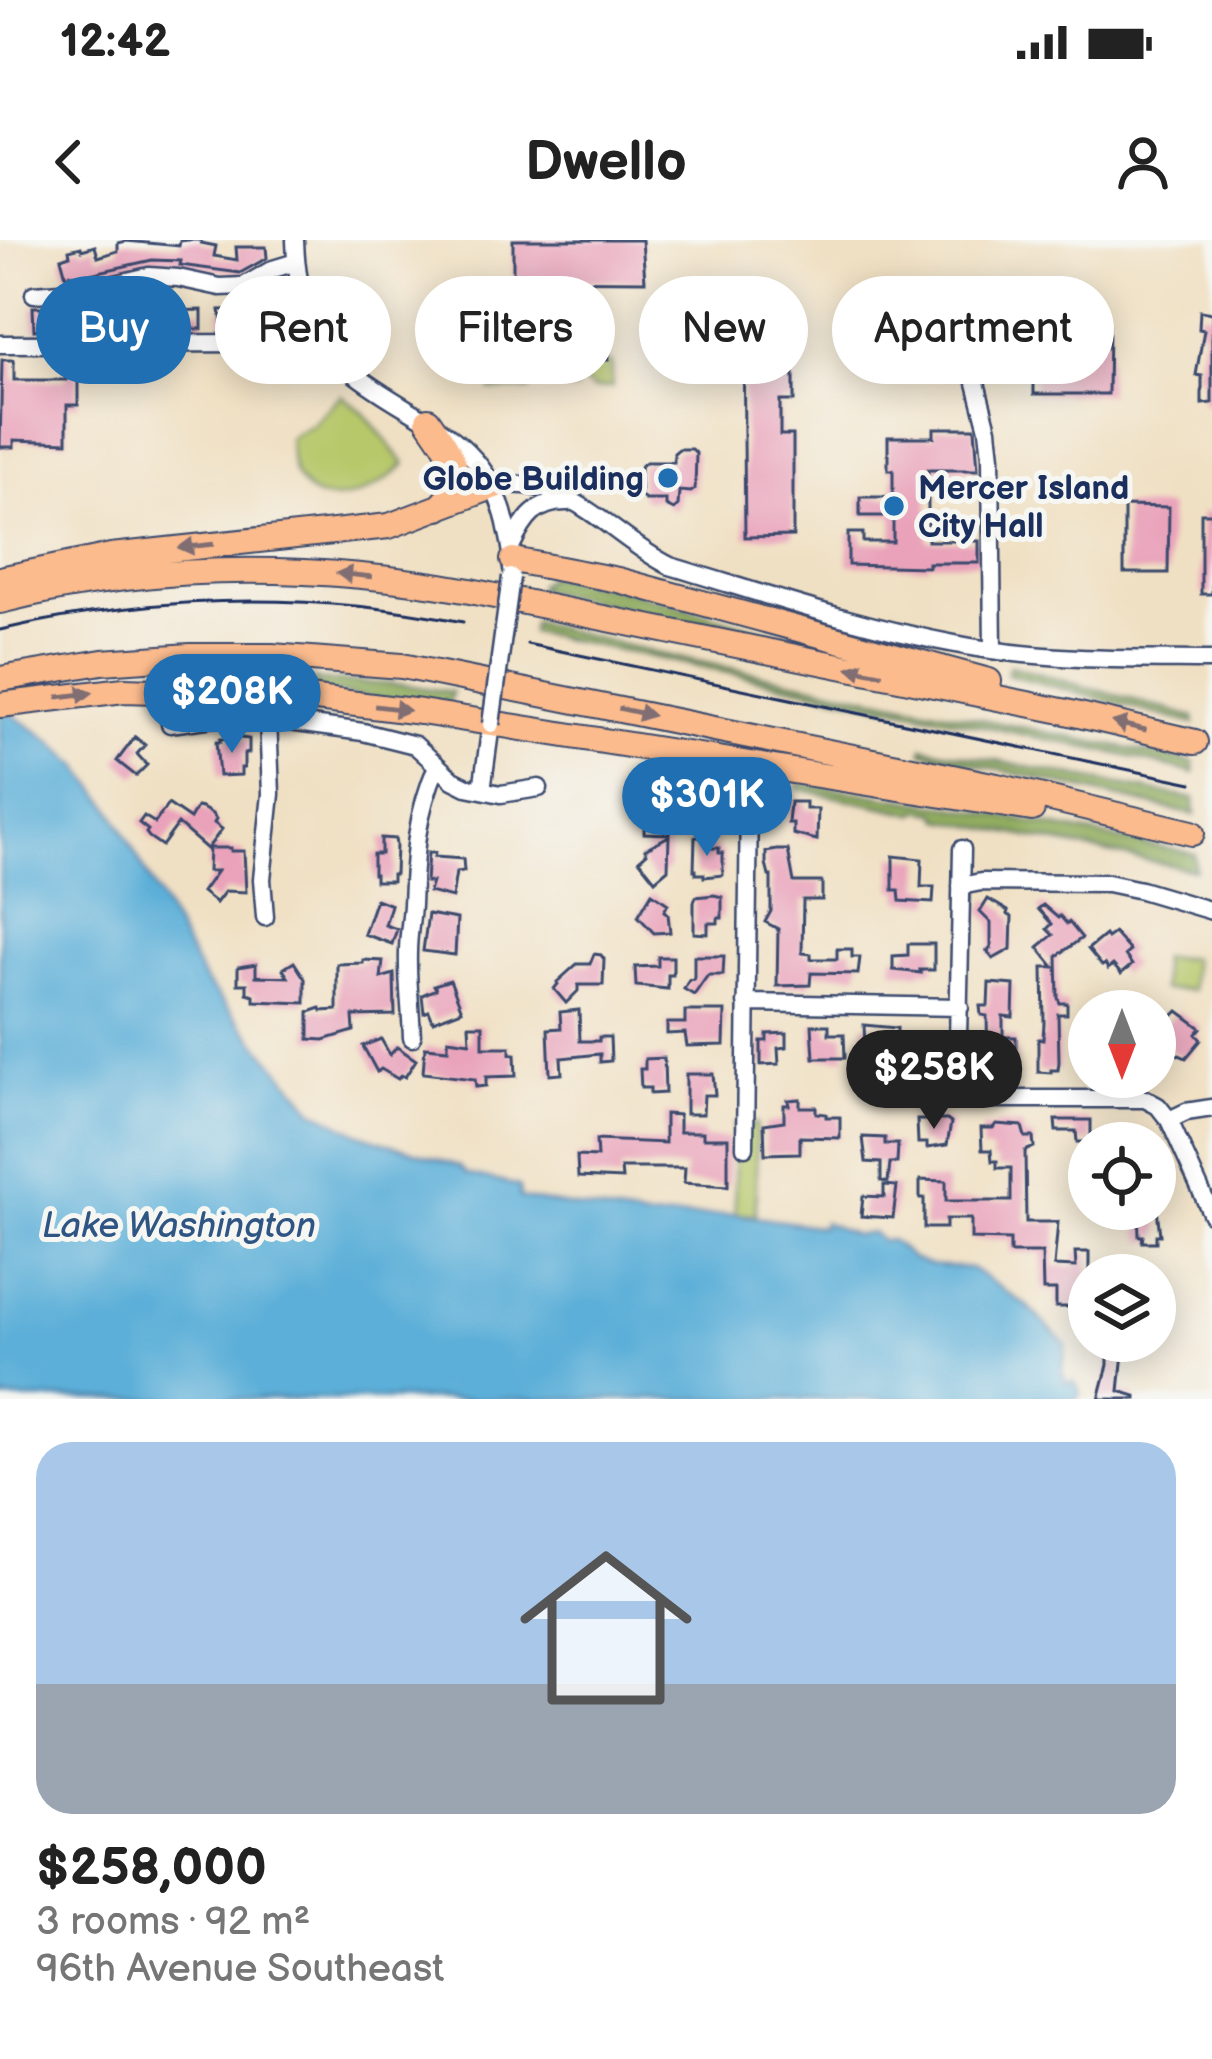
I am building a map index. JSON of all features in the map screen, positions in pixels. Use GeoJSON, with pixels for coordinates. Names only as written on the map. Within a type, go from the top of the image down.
{"type":"FeatureCollection","features":[{"type":"Feature","properties":{"kind":"highway"},"geometry":{"type":"LineString","coordinates":[[428,420],[456,468],[451,495],[437,509]]}},
{"type":"Feature","properties":{"kind":"highway"},"geometry":{"type":"LineString","coordinates":[[0,601],[140,564],[389,526],[495,486]]}},
{"type":"Feature","properties":{"kind":"highway"},"geometry":{"type":"LineString","coordinates":[[512,561],[618,580],[1038,694],[1062,711]]}},
{"type":"Feature","properties":{"kind":"highway"},"geometry":{"type":"LineString","coordinates":[[0,578],[73,562],[279,569],[423,583],[1195,742]]}},
{"type":"Feature","properties":{"kind":"highway"},"geometry":{"type":"LineString","coordinates":[[0,679],[147,658],[272,656],[402,666],[998,786],[1182,831],[421,712],[284,695],[150,690],[0,705]]}},
{"type":"Feature","properties":{"kind":"street"},"geometry":{"type":"LineString","coordinates":[[295,240],[298,276]]}},
{"type":"Feature","properties":{"kind":"street"},"geometry":{"type":"LineString","coordinates":[[34,294],[88,290],[149,276],[244,286],[296,262]]}},
{"type":"Feature","properties":{"kind":"street"},"geometry":{"type":"LineString","coordinates":[[0,344],[215,343]]}},
{"type":"Feature","properties":{"kind":"street"},"geometry":{"type":"LineString","coordinates":[[371,384],[466,450],[495,486],[512,561]]}},
{"type":"Feature","properties":{"kind":"street"},"geometry":{"type":"LineString","coordinates":[[976,384],[991,457],[993,650]]}},
{"type":"Feature","properties":{"kind":"street"},"geometry":{"type":"LineString","coordinates":[[495,486],[516,482],[582,504],[643,553],[670,566],[906,634],[1056,657],[1212,660]]}},
{"type":"Feature","properties":{"kind":"street"},"geometry":{"type":"LineString","coordinates":[[482,790],[512,561],[525,520],[537,508],[559,502],[582,504]]}},
{"type":"Feature","properties":{"kind":"street"},"geometry":{"type":"LineString","coordinates":[[170,724],[236,715],[400,740],[416,745],[453,780],[501,794],[539,788]]}},
{"type":"Feature","properties":{"kind":"street"},"geometry":{"type":"LineString","coordinates":[[265,916],[262,879],[271,794],[268,719]]}},
{"type":"Feature","properties":{"kind":"street"},"geometry":{"type":"LineString","coordinates":[[412,1038],[407,947],[412,862],[426,793],[437,766]]}},
{"type":"Feature","properties":{"kind":"street"},"geometry":{"type":"LineString","coordinates":[[745,1148],[748,795]]}},
{"type":"Feature","properties":{"kind":"street"},"geometry":{"type":"LineString","coordinates":[[962,849],[957,1086],[961,1094],[971,1100],[1145,1100],[1159,1106],[1212,1215]]}},
{"type":"Feature","properties":{"kind":"street"},"geometry":{"type":"LineString","coordinates":[[961,886],[1108,883],[1212,911]]}},
{"type":"Feature","properties":{"kind":"street"},"geometry":{"type":"LineString","coordinates":[[746,1003],[960,1006]]}},
{"type":"Feature","properties":{"kind":"street"},"geometry":{"type":"LineString","coordinates":[[1169,1120],[1212,1108]]}},
{"type":"Feature","properties":{"kind":"green space"},"geometry":{"type":"Polygon","coordinates":[[[491,384],[529,384],[529,390],[491,390],[491,384]]]}},
{"type":"Feature","properties":{"kind":"green space"},"geometry":{"type":"Polygon","coordinates":[[[587,384],[612,384],[612,387],[593,389],[587,384]]]}},
{"type":"Feature","properties":{"kind":"green space"},"geometry":{"type":"Polygon","coordinates":[[[341,395],[363,412],[405,464],[366,491],[335,499],[320,497],[296,476],[289,438],[313,424],[341,395]]]}},
{"type":"Feature","properties":{"kind":"green space"},"geometry":{"type":"Polygon","coordinates":[[[549,576],[628,591],[841,653],[539,590],[538,585],[549,576]]]}},
{"type":"Feature","properties":{"kind":"green space"},"geometry":{"type":"Polygon","coordinates":[[[533,622],[656,653],[1188,761],[1194,763],[1194,773],[531,632],[533,622]]]}},
{"type":"Feature","properties":{"kind":"green space"},"geometry":{"type":"Polygon","coordinates":[[[1010,666],[1194,717],[1194,724],[1007,674],[1010,666]]]}},
{"type":"Feature","properties":{"kind":"green space"},"geometry":{"type":"Polygon","coordinates":[[[290,679],[452,692],[448,709],[290,686],[290,679]]]}},
{"type":"Feature","properties":{"kind":"green space"},"geometry":{"type":"Polygon","coordinates":[[[923,747],[1194,799],[1195,815],[923,752],[923,747]]]}},
{"type":"Feature","properties":{"kind":"green space"},"geometry":{"type":"Polygon","coordinates":[[[799,783],[1195,854],[1195,870],[942,820],[937,813],[921,810],[914,814],[799,789],[799,783]]]}},
{"type":"Feature","properties":{"kind":"green space"},"geometry":{"type":"Polygon","coordinates":[[[1161,958],[1192,958],[1192,990],[1162,990],[1161,958]]]}},
{"type":"Feature","properties":{"kind":"green space"},"geometry":{"type":"Polygon","coordinates":[[[734,1124],[756,1124],[756,1215],[735,1214],[734,1124]]]}},
{"type":"Feature","properties":{"kind":"water","name":"Lake Washington"},"geometry":{"type":"Polygon","coordinates":[[[0,706],[79,766],[111,808],[204,980],[314,1110],[360,1134],[459,1166],[467,1174],[519,1186],[520,1198],[647,1219],[735,1214],[822,1227],[823,1222],[855,1235],[873,1233],[882,1241],[891,1240],[913,1259],[929,1265],[971,1268],[1027,1306],[1067,1345],[1062,1371],[1067,1384],[1074,1381],[1081,1393],[1077,1399],[0,1399],[0,706]]]}},
{"type":"Feature","properties":{"kind":"building"},"geometry":{"type":"Polygon","coordinates":[[[201,240],[216,246],[214,256],[237,260],[236,247],[266,247],[267,258],[240,273],[152,260],[66,276],[61,258],[81,247],[95,246],[98,257],[118,251],[118,243],[126,241],[179,246],[180,241],[201,240]]]}},
{"type":"Feature","properties":{"kind":"building"},"geometry":{"type":"Polygon","coordinates":[[[513,240],[642,240],[645,276],[639,276],[639,281],[615,281],[615,276],[513,276],[513,240]]]}},
{"type":"Feature","properties":{"kind":"building"},"geometry":{"type":"Polygon","coordinates":[[[191,310],[202,310],[202,329],[191,329],[191,310]]]}},
{"type":"Feature","properties":{"kind":"building"},"geometry":{"type":"Polygon","coordinates":[[[1200,311],[1212,313],[1212,403],[1202,404],[1202,376],[1196,375],[1204,330],[1199,329],[1200,311]]]}},
{"type":"Feature","properties":{"kind":"building"},"geometry":{"type":"Polygon","coordinates":[[[2,360],[14,360],[14,380],[78,384],[78,405],[67,405],[67,442],[14,440],[14,447],[0,447],[2,360]]]}},
{"type":"Feature","properties":{"kind":"building"},"geometry":{"type":"Polygon","coordinates":[[[743,384],[794,384],[794,401],[780,401],[780,435],[793,435],[793,536],[745,537],[743,384]]]}},
{"type":"Feature","properties":{"kind":"building"},"geometry":{"type":"Polygon","coordinates":[[[1034,384],[1108,384],[1108,394],[1034,394],[1034,384]]]}},
{"type":"Feature","properties":{"kind":"building","name":"Mercer Island City Hall"},"geometry":{"type":"Polygon","coordinates":[[[934,428],[975,428],[978,470],[928,470],[928,541],[979,541],[979,563],[848,565],[848,533],[863,533],[863,542],[893,542],[893,516],[860,516],[860,497],[893,497],[888,437],[934,437],[934,428]]]}},
{"type":"Feature","properties":{"kind":"building","name":"Globe Building"},"geometry":{"type":"Polygon","coordinates":[[[679,449],[696,453],[695,489],[679,491],[674,510],[666,506],[666,500],[645,500],[640,467],[646,462],[674,462],[679,449]]]}},
{"type":"Feature","properties":{"kind":"building"},"geometry":{"type":"Polygon","coordinates":[[[1124,506],[1169,507],[1168,573],[1124,573],[1124,506]]]}},
{"type":"Feature","properties":{"kind":"building"},"geometry":{"type":"Polygon","coordinates":[[[1201,513],[1212,513],[1212,594],[1201,594],[1201,513]]]}},
{"type":"Feature","properties":{"kind":"building"},"geometry":{"type":"Polygon","coordinates":[[[135,737],[145,745],[137,754],[147,765],[136,776],[117,761],[135,737]]]}},
{"type":"Feature","properties":{"kind":"building"},"geometry":{"type":"Polygon","coordinates":[[[249,739],[244,768],[241,775],[219,776],[216,742],[249,739]]]}},
{"type":"Feature","properties":{"kind":"building"},"geometry":{"type":"Polygon","coordinates":[[[690,795],[703,795],[701,826],[674,825],[669,834],[644,833],[645,797],[657,797],[657,813],[685,813],[690,811],[690,795]]]}},
{"type":"Feature","properties":{"kind":"building"},"geometry":{"type":"Polygon","coordinates":[[[790,802],[806,802],[806,809],[818,809],[817,840],[793,834],[793,823],[788,823],[790,802]]]}},
{"type":"Feature","properties":{"kind":"building"},"geometry":{"type":"Polygon","coordinates":[[[168,804],[190,819],[197,807],[212,814],[222,829],[207,849],[178,824],[162,846],[149,837],[139,823],[144,816],[155,823],[168,804]]]}},
{"type":"Feature","properties":{"kind":"building"},"geometry":{"type":"Polygon","coordinates":[[[669,836],[668,869],[655,880],[639,860],[647,853],[645,849],[669,836]]]}},
{"type":"Feature","properties":{"kind":"building"},"geometry":{"type":"Polygon","coordinates":[[[695,837],[710,837],[709,848],[723,853],[723,875],[696,874],[695,837]]]}},
{"type":"Feature","properties":{"kind":"building"},"geometry":{"type":"Polygon","coordinates":[[[381,838],[395,839],[392,881],[375,881],[373,874],[373,854],[381,854],[381,838]]]}},
{"type":"Feature","properties":{"kind":"building"},"geometry":{"type":"Polygon","coordinates":[[[209,848],[244,851],[246,892],[225,891],[216,903],[202,892],[217,871],[208,871],[209,848]]]}},
{"type":"Feature","properties":{"kind":"building"},"geometry":{"type":"Polygon","coordinates":[[[788,850],[794,882],[822,882],[822,900],[803,900],[802,953],[811,954],[811,959],[837,959],[837,949],[852,949],[852,957],[860,957],[858,974],[811,973],[810,985],[777,986],[778,929],[765,922],[771,911],[766,852],[788,850]]]}},
{"type":"Feature","properties":{"kind":"building"},"geometry":{"type":"Polygon","coordinates":[[[428,853],[463,859],[464,871],[456,872],[452,898],[429,892],[428,853]]]}},
{"type":"Feature","properties":{"kind":"building"},"geometry":{"type":"Polygon","coordinates":[[[893,856],[922,859],[921,887],[934,887],[933,903],[900,901],[899,890],[893,890],[893,856]]]}},
{"type":"Feature","properties":{"kind":"building"},"geometry":{"type":"Polygon","coordinates":[[[652,893],[668,904],[664,911],[670,932],[654,933],[638,916],[652,893]]]}},
{"type":"Feature","properties":{"kind":"building"},"geometry":{"type":"Polygon","coordinates":[[[696,897],[722,897],[722,918],[708,923],[708,934],[694,933],[696,897]]]}},
{"type":"Feature","properties":{"kind":"building"},"geometry":{"type":"Polygon","coordinates":[[[376,899],[391,905],[385,925],[397,929],[392,944],[364,934],[376,899]]]}},
{"type":"Feature","properties":{"kind":"building"},"geometry":{"type":"Polygon","coordinates":[[[988,899],[1012,917],[1011,949],[993,959],[987,951],[991,923],[980,912],[988,899]]]}},
{"type":"Feature","properties":{"kind":"building"},"geometry":{"type":"Polygon","coordinates":[[[1043,905],[1069,922],[1082,938],[1057,956],[1058,998],[1067,1003],[1067,1014],[1058,1014],[1059,1062],[1058,1070],[1051,1073],[1038,1072],[1038,1039],[1043,1039],[1044,1023],[1043,967],[1054,967],[1038,947],[1053,935],[1047,929],[1052,924],[1038,909],[1043,905]]]}},
{"type":"Feature","properties":{"kind":"building"},"geometry":{"type":"Polygon","coordinates":[[[428,914],[457,919],[455,955],[423,951],[428,914]]]}},
{"type":"Feature","properties":{"kind":"building"},"geometry":{"type":"Polygon","coordinates":[[[1114,933],[1130,951],[1125,955],[1132,965],[1121,974],[1113,965],[1102,966],[1088,949],[1114,933]]]}},
{"type":"Feature","properties":{"kind":"building"},"geometry":{"type":"Polygon","coordinates":[[[908,944],[934,944],[934,970],[893,970],[893,956],[908,955],[908,944]]]}},
{"type":"Feature","properties":{"kind":"building"},"geometry":{"type":"Polygon","coordinates":[[[594,954],[604,959],[603,985],[578,985],[566,1003],[554,989],[557,982],[577,964],[590,964],[594,954]]]}},
{"type":"Feature","properties":{"kind":"building"},"geometry":{"type":"Polygon","coordinates":[[[694,956],[724,956],[723,975],[708,975],[694,995],[684,989],[694,979],[694,956]]]}},
{"type":"Feature","properties":{"kind":"building"},"geometry":{"type":"Polygon","coordinates":[[[658,957],[673,957],[668,989],[636,986],[635,967],[658,966],[658,957]]]}},
{"type":"Feature","properties":{"kind":"building"},"geometry":{"type":"Polygon","coordinates":[[[383,961],[381,978],[394,974],[395,1015],[353,1016],[354,1031],[324,1040],[309,1039],[309,1012],[337,1010],[337,964],[383,961]]]}},
{"type":"Feature","properties":{"kind":"building"},"geometry":{"type":"Polygon","coordinates":[[[294,962],[305,979],[305,1003],[254,1001],[247,984],[238,984],[238,967],[256,964],[256,976],[288,977],[283,969],[294,962]]]}},
{"type":"Feature","properties":{"kind":"building"},"geometry":{"type":"Polygon","coordinates":[[[450,980],[462,1010],[433,1021],[429,1011],[424,1013],[422,995],[450,980]]]}},
{"type":"Feature","properties":{"kind":"building"},"geometry":{"type":"Polygon","coordinates":[[[989,983],[1014,985],[1013,1017],[1003,1016],[1003,1037],[1016,1037],[1016,1066],[988,1065],[987,1016],[981,1015],[980,1006],[988,1006],[989,983]]]}},
{"type":"Feature","properties":{"kind":"building"},"geometry":{"type":"Polygon","coordinates":[[[579,1010],[580,1041],[610,1037],[611,1061],[600,1062],[600,1054],[561,1058],[562,1074],[550,1075],[548,1029],[561,1028],[560,1012],[579,1010]]]}},
{"type":"Feature","properties":{"kind":"building"},"geometry":{"type":"Polygon","coordinates":[[[685,1011],[725,1011],[724,1045],[687,1046],[685,1033],[667,1034],[667,1023],[685,1023],[685,1011]]]}},
{"type":"Feature","properties":{"kind":"building"},"geometry":{"type":"Polygon","coordinates":[[[1176,1013],[1201,1028],[1196,1034],[1201,1040],[1186,1058],[1176,1054],[1176,1013]]]}},
{"type":"Feature","properties":{"kind":"building"},"geometry":{"type":"Polygon","coordinates":[[[469,1025],[483,1025],[483,1047],[510,1047],[516,1076],[486,1077],[486,1086],[476,1087],[475,1079],[423,1073],[425,1047],[448,1049],[448,1039],[470,1042],[469,1025]]]}},
{"type":"Feature","properties":{"kind":"building"},"geometry":{"type":"Polygon","coordinates":[[[812,1025],[829,1025],[829,1034],[844,1034],[845,1058],[814,1058],[812,1025]]]}},
{"type":"Feature","properties":{"kind":"building"},"geometry":{"type":"Polygon","coordinates":[[[864,1025],[897,1028],[897,1046],[865,1046],[864,1025]]]}},
{"type":"Feature","properties":{"kind":"building"},"geometry":{"type":"Polygon","coordinates":[[[787,1033],[787,1047],[778,1048],[779,1064],[761,1065],[761,1041],[767,1041],[767,1034],[787,1033]]]}},
{"type":"Feature","properties":{"kind":"building"},"geometry":{"type":"Polygon","coordinates":[[[381,1039],[390,1055],[397,1047],[416,1060],[405,1077],[398,1079],[381,1069],[377,1072],[363,1046],[381,1039]]]}},
{"type":"Feature","properties":{"kind":"building"},"geometry":{"type":"Polygon","coordinates":[[[664,1058],[665,1093],[650,1094],[650,1088],[641,1088],[640,1069],[645,1069],[645,1059],[664,1058]]]}},
{"type":"Feature","properties":{"kind":"building"},"geometry":{"type":"Polygon","coordinates":[[[909,1058],[926,1058],[925,1073],[934,1073],[935,1090],[904,1089],[904,1082],[875,1081],[875,1067],[909,1072],[909,1058]]]}},
{"type":"Feature","properties":{"kind":"building"},"geometry":{"type":"Polygon","coordinates":[[[686,1074],[713,1074],[715,1095],[704,1095],[703,1114],[686,1114],[686,1074]]]}},
{"type":"Feature","properties":{"kind":"building"},"geometry":{"type":"Polygon","coordinates":[[[800,1099],[800,1107],[816,1107],[816,1113],[840,1117],[840,1138],[800,1137],[800,1153],[765,1154],[764,1124],[784,1121],[784,1105],[800,1099]]]}},
{"type":"Feature","properties":{"kind":"building"},"geometry":{"type":"Polygon","coordinates":[[[665,1114],[679,1115],[679,1132],[728,1138],[728,1186],[684,1183],[685,1168],[621,1168],[622,1179],[578,1177],[577,1156],[597,1157],[596,1140],[665,1143],[665,1114]]]}},
{"type":"Feature","properties":{"kind":"building"},"geometry":{"type":"Polygon","coordinates":[[[917,1120],[951,1123],[947,1145],[927,1148],[927,1143],[918,1143],[917,1120]]]}},
{"type":"Feature","properties":{"kind":"building"},"geometry":{"type":"Polygon","coordinates":[[[1055,1120],[1091,1120],[1068,1122],[1068,1131],[1056,1131],[1055,1120]]]}},
{"type":"Feature","properties":{"kind":"building"},"geometry":{"type":"Polygon","coordinates":[[[996,1124],[1022,1126],[1025,1137],[1033,1137],[1034,1147],[1025,1151],[1026,1222],[1058,1222],[1054,1266],[1068,1267],[1068,1307],[1056,1307],[1056,1290],[1043,1290],[1042,1253],[1010,1253],[1010,1240],[971,1239],[971,1219],[946,1219],[946,1228],[924,1228],[920,1180],[946,1181],[946,1201],[1011,1201],[1011,1168],[997,1168],[991,1150],[982,1150],[981,1128],[996,1124]]]}},
{"type":"Feature","properties":{"kind":"building"},"geometry":{"type":"Polygon","coordinates":[[[863,1137],[898,1144],[897,1163],[890,1163],[888,1182],[881,1181],[881,1163],[866,1162],[863,1137]]]}},
{"type":"Feature","properties":{"kind":"building"},"geometry":{"type":"Polygon","coordinates":[[[884,1185],[897,1186],[893,1218],[861,1216],[863,1196],[884,1197],[884,1185]]]}},
{"type":"Feature","properties":{"kind":"building"},"geometry":{"type":"Polygon","coordinates":[[[1139,1230],[1159,1230],[1156,1242],[1142,1242],[1139,1230]]]}},
{"type":"Feature","properties":{"kind":"building"},"geometry":{"type":"Polygon","coordinates":[[[1122,1362],[1119,1391],[1136,1399],[1099,1399],[1108,1365],[1122,1362]]]}},
{"type":"Feature","properties":{"kind":"tram line"},"geometry":{"type":"LineString","coordinates":[[0,630],[116,610],[231,601],[347,605],[463,622]]}},
{"type":"Feature","properties":{"kind":"tram line"},"geometry":{"type":"LineString","coordinates":[[527,644],[1192,783]]}},
{"type":"Feature","properties":{"kind":"place","name":"Globe Building"},"geometry":{"type":"Point","coordinates":[668,478]}},
{"type":"Feature","properties":{"kind":"place","name":"Mercer Island City Hall"},"geometry":{"type":"Point","coordinates":[894,506]}}]}
